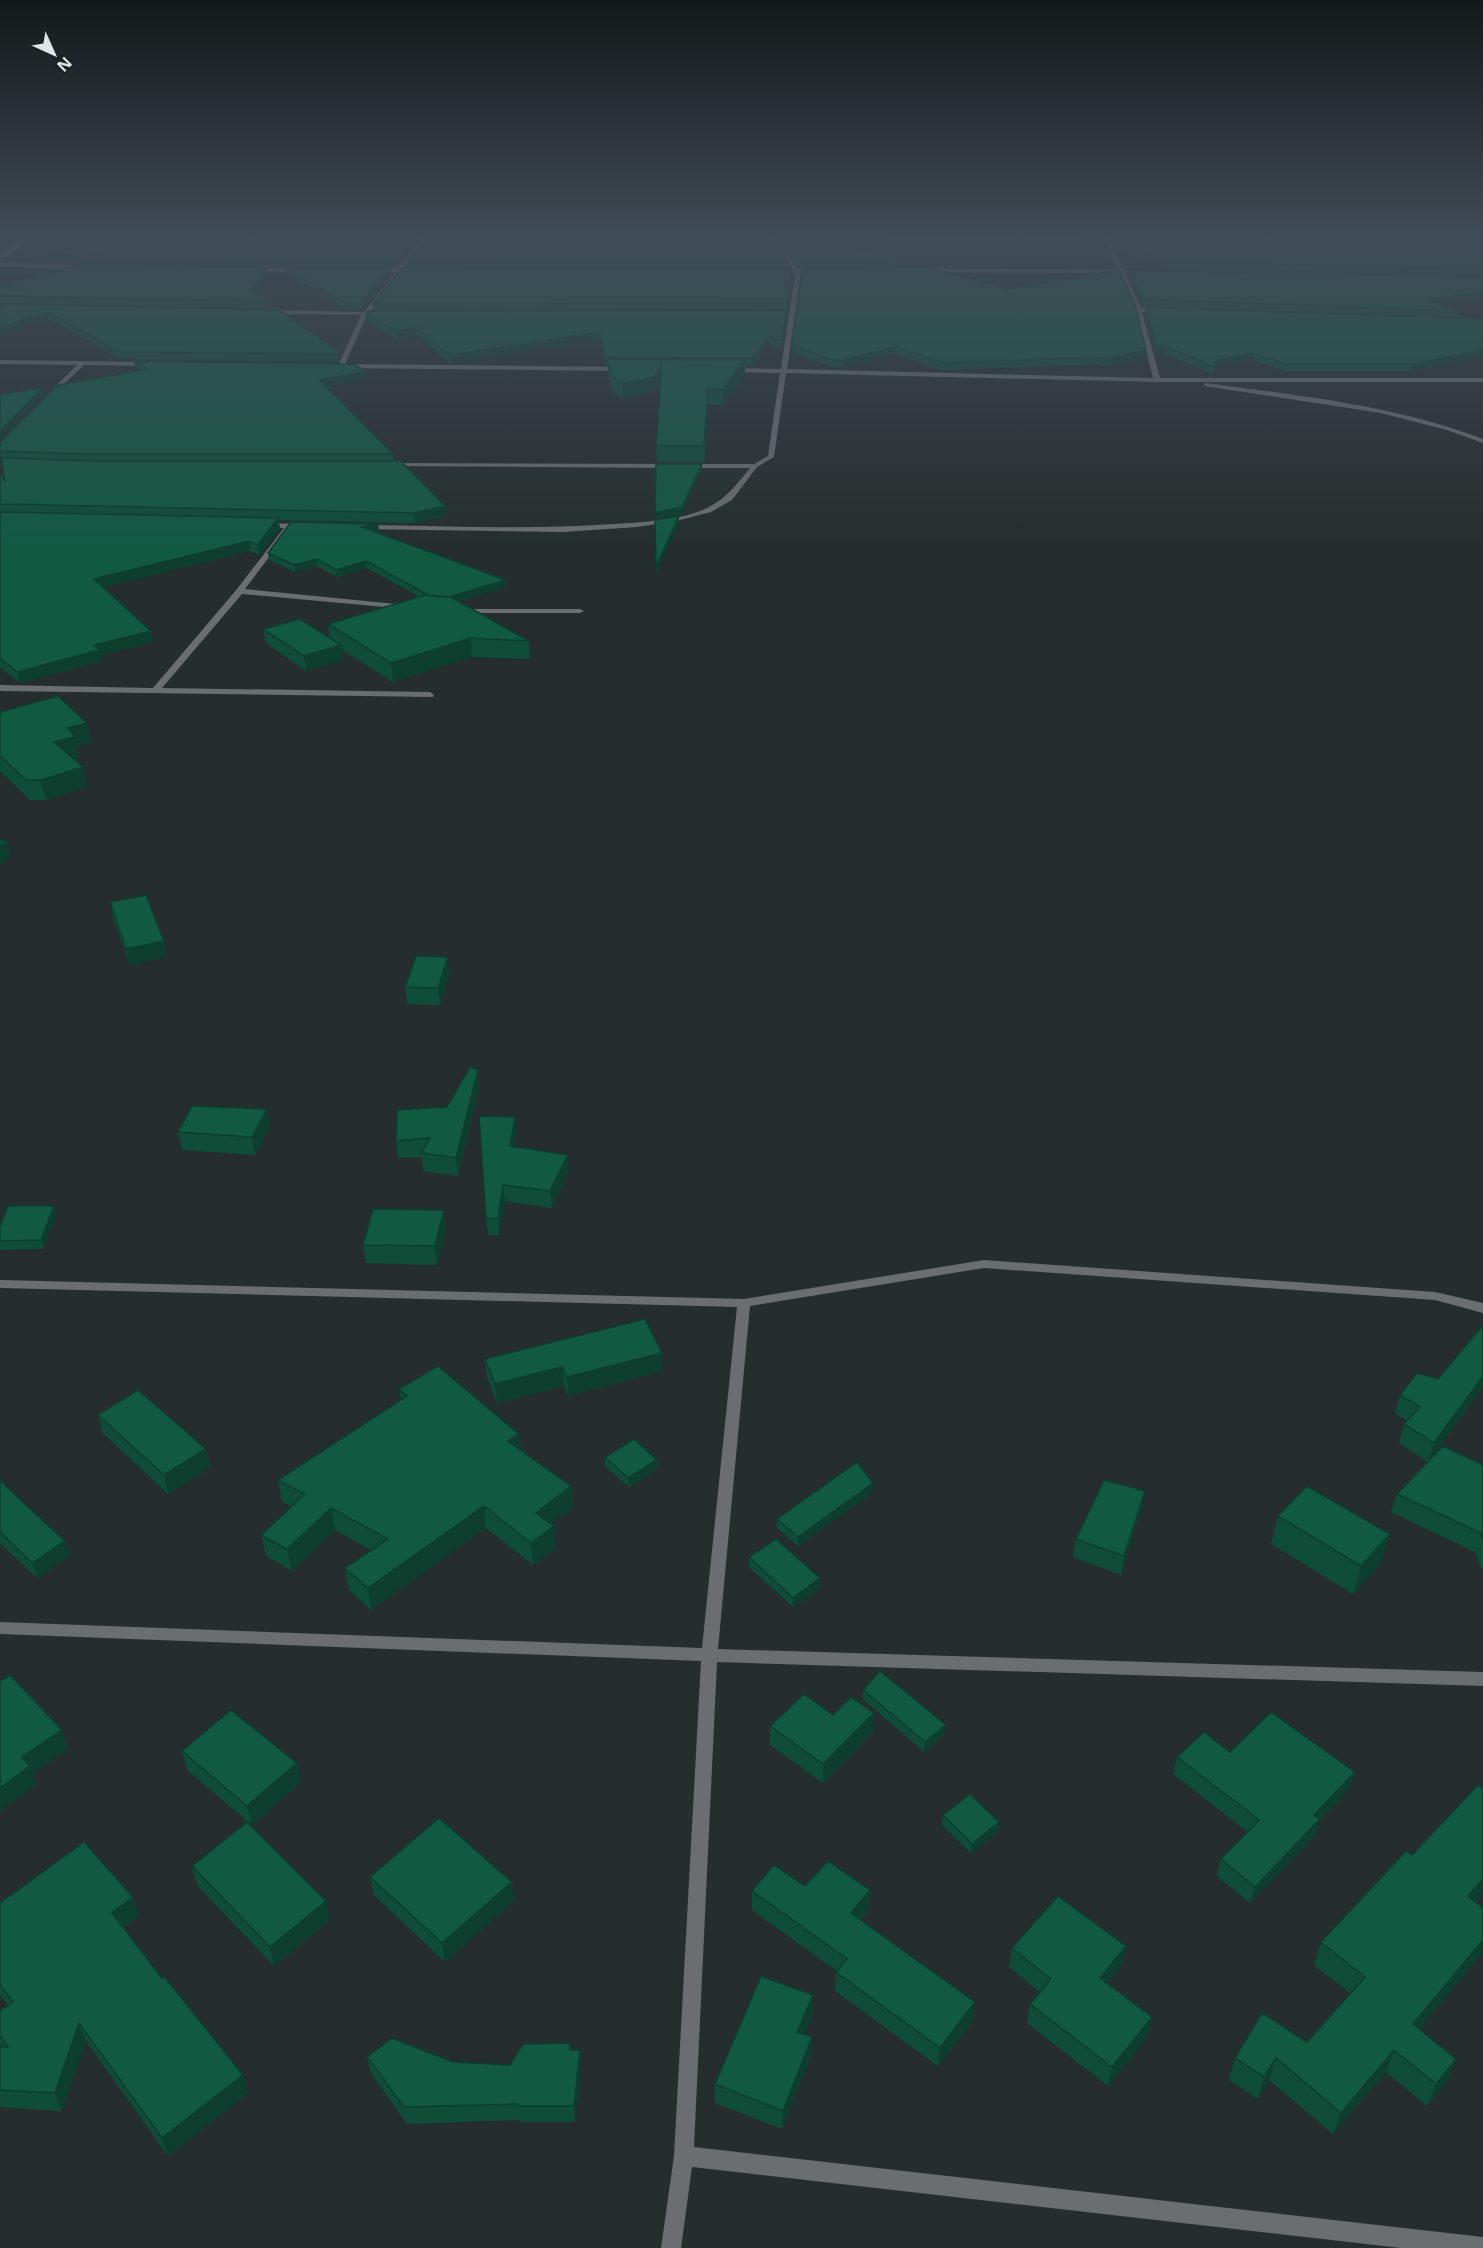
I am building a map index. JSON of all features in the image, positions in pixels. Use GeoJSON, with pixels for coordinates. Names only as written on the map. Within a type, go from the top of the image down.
{"type":"FeatureCollection","features":[{"type":"Feature","properties":{"kind":"street"},"geometry":{"type":"LineString","coordinates":[[341,366],[353,341]]}},
{"type":"Feature","properties":{"kind":"street"},"geometry":{"type":"LineString","coordinates":[[348,527],[563,530],[637,525],[676,519],[708,510],[729,498],[755,466],[771,457],[788,341]]}},
{"type":"Feature","properties":{"kind":"street"},"geometry":{"type":"LineString","coordinates":[[1147,341],[1158,380]]}},
{"type":"Feature","properties":{"kind":"street"},"geometry":{"type":"LineString","coordinates":[[0,362],[153,364]]}},
{"type":"Feature","properties":{"kind":"street"},"geometry":{"type":"LineString","coordinates":[[41,405],[82,363]]}},
{"type":"Feature","properties":{"kind":"street"},"geometry":{"type":"LineString","coordinates":[[330,366],[629,369]]}},
{"type":"Feature","properties":{"kind":"street"},"geometry":{"type":"LineString","coordinates":[[725,370],[1158,380],[1483,380]]}},
{"type":"Feature","properties":{"kind":"street"},"geometry":{"type":"LineString","coordinates":[[1168,380],[1341,403],[1410,416],[1451,428],[1483,441]]}},
{"type":"Feature","properties":{"kind":"street"},"geometry":{"type":"LineString","coordinates":[[379,465],[755,466]]}},
{"type":"Feature","properties":{"kind":"street"},"geometry":{"type":"LineString","coordinates":[[254,525],[312,526]]}},
{"type":"Feature","properties":{"kind":"street"},"geometry":{"type":"LineString","coordinates":[[156,690],[240,591],[288,526]]}},
{"type":"Feature","properties":{"kind":"street"},"geometry":{"type":"LineString","coordinates":[[240,591],[411,607]]}},
{"type":"Feature","properties":{"kind":"street"},"geometry":{"type":"LineString","coordinates":[[446,610],[580,611]]}},
{"type":"Feature","properties":{"kind":"street"},"geometry":{"type":"LineString","coordinates":[[0,688],[430,695]]}},
{"type":"Feature","properties":{"kind":"street"},"geometry":{"type":"LineString","coordinates":[[0,1284],[744,1303],[984,1264],[1435,1296],[1483,1308]]}},
{"type":"Feature","properties":{"kind":"street"},"geometry":{"type":"LineString","coordinates":[[671,2248],[684,2156],[710,1655],[744,1303]]}},
{"type":"Feature","properties":{"kind":"street"},"geometry":{"type":"LineString","coordinates":[[0,1628],[710,1655],[1483,1679]]}},
{"type":"Feature","properties":{"kind":"street"},"geometry":{"type":"LineString","coordinates":[[684,2156],[1483,2247]]}},
{"type":"Feature","properties":{"kind":"building"},"geometry":{"type":"Polygon","coordinates":[[[99,341],[323,341],[338,351],[337,354],[119,352],[99,341]]]}},
{"type":"Feature","properties":{"kind":"building"},"geometry":{"type":"Polygon","coordinates":[[[432,341],[542,341],[450,355],[432,341]]]}},
{"type":"Feature","properties":{"kind":"building"},"geometry":{"type":"Polygon","coordinates":[[[602,341],[765,341],[752,358],[605,357],[602,341]]]}},
{"type":"Feature","properties":{"kind":"building"},"geometry":{"type":"Polygon","coordinates":[[[793,341],[1144,341],[1146,350],[1107,359],[1100,357],[943,363],[895,347],[843,360],[833,360],[792,345],[793,341]]]}},
{"type":"Feature","properties":{"kind":"building"},"geometry":{"type":"Polygon","coordinates":[[[1155,341],[1483,341],[1483,350],[1412,364],[1286,364],[1254,353],[1217,360],[1214,367],[1165,346],[1157,348],[1155,341]]]}},
{"type":"Feature","properties":{"kind":"building"},"geometry":{"type":"Polygon","coordinates":[[[607,359],[745,360],[722,390],[708,389],[704,446],[656,446],[662,362],[655,377],[623,384],[611,376],[607,359]]]}},
{"type":"Feature","properties":{"kind":"building"},"geometry":{"type":"Polygon","coordinates":[[[134,361],[354,364],[366,372],[320,380],[393,454],[91,454],[0,451],[0,442],[58,385],[148,369],[134,361]]]}},
{"type":"Feature","properties":{"kind":"building"},"geometry":{"type":"Polygon","coordinates":[[[43,388],[0,431],[0,394],[43,388]]]}},
{"type":"Feature","properties":{"kind":"building"},"geometry":{"type":"Polygon","coordinates":[[[1,458],[90,461],[401,461],[445,506],[414,513],[0,504],[0,474],[5,480],[1,458]]]}},
{"type":"Feature","properties":{"kind":"building"},"geometry":{"type":"Polygon","coordinates":[[[656,464],[702,464],[682,507],[655,513],[656,464]]]}},
{"type":"Feature","properties":{"kind":"building"},"geometry":{"type":"Polygon","coordinates":[[[0,512],[278,518],[258,545],[249,541],[94,579],[151,631],[94,645],[100,650],[17,672],[0,658],[0,512]]]}},
{"type":"Feature","properties":{"kind":"building"},"geometry":{"type":"Polygon","coordinates":[[[679,516],[656,567],[655,520],[679,516]]]}},
{"type":"Feature","properties":{"kind":"building"},"geometry":{"type":"Polygon","coordinates":[[[291,522],[378,524],[362,527],[506,580],[449,597],[430,596],[366,561],[336,570],[317,559],[294,565],[268,553],[291,522]]]}},
{"type":"Feature","properties":{"kind":"building"},"geometry":{"type":"Polygon","coordinates":[[[425,595],[451,597],[529,641],[471,638],[391,663],[328,624],[425,595]]]}},
{"type":"Feature","properties":{"kind":"building"},"geometry":{"type":"Polygon","coordinates":[[[300,619],[341,645],[304,656],[263,629],[300,619]]]}},
{"type":"Feature","properties":{"kind":"building"},"geometry":{"type":"Polygon","coordinates":[[[58,696],[87,723],[67,728],[75,737],[54,742],[83,767],[41,780],[26,780],[0,756],[0,712],[58,696]]]}},
{"type":"Feature","properties":{"kind":"building"},"geometry":{"type":"Polygon","coordinates":[[[0,840],[7,841],[0,847],[0,840]]]}},
{"type":"Feature","properties":{"kind":"building"},"geometry":{"type":"Polygon","coordinates":[[[146,895],[164,941],[126,949],[110,902],[146,895]]]}},
{"type":"Feature","properties":{"kind":"building"},"geometry":{"type":"Polygon","coordinates":[[[416,956],[448,957],[438,988],[405,987],[416,956]]]}},
{"type":"Feature","properties":{"kind":"building"},"geometry":{"type":"Polygon","coordinates":[[[470,1067],[478,1070],[456,1158],[421,1153],[430,1138],[396,1141],[397,1110],[447,1107],[470,1067]]]}},
{"type":"Feature","properties":{"kind":"building"},"geometry":{"type":"Polygon","coordinates":[[[192,1106],[267,1109],[252,1137],[178,1132],[192,1106]]]}},
{"type":"Feature","properties":{"kind":"building"},"geometry":{"type":"Polygon","coordinates":[[[479,1116],[515,1117],[510,1146],[568,1155],[550,1191],[503,1185],[498,1219],[486,1218],[479,1116]]]}},
{"type":"Feature","properties":{"kind":"building"},"geometry":{"type":"Polygon","coordinates":[[[8,1206],[54,1206],[41,1240],[0,1241],[0,1226],[8,1206]]]}},
{"type":"Feature","properties":{"kind":"building"},"geometry":{"type":"Polygon","coordinates":[[[373,1209],[444,1210],[435,1246],[363,1245],[373,1209]]]}},
{"type":"Feature","properties":{"kind":"building"},"geometry":{"type":"Polygon","coordinates":[[[645,1319],[662,1353],[567,1377],[562,1367],[495,1384],[485,1359],[645,1319]]]}},
{"type":"Feature","properties":{"kind":"building"},"geometry":{"type":"Polygon","coordinates":[[[1483,1325],[1483,1376],[1434,1443],[1404,1424],[1420,1407],[1400,1395],[1417,1373],[1438,1379],[1483,1325]]]}},
{"type":"Feature","properties":{"kind":"building"},"geometry":{"type":"Polygon","coordinates":[[[438,1366],[519,1434],[508,1441],[571,1486],[536,1513],[554,1526],[531,1543],[484,1506],[368,1588],[345,1568],[388,1539],[331,1508],[287,1549],[261,1535],[305,1494],[278,1480],[407,1396],[399,1389],[438,1366]]]}},
{"type":"Feature","properties":{"kind":"building"},"geometry":{"type":"Polygon","coordinates":[[[138,1390],[206,1449],[164,1475],[98,1415],[138,1390]]]}},
{"type":"Feature","properties":{"kind":"building"},"geometry":{"type":"Polygon","coordinates":[[[634,1439],[657,1460],[628,1478],[605,1457],[634,1439]]]}},
{"type":"Feature","properties":{"kind":"building"},"geometry":{"type":"Polygon","coordinates":[[[1443,1446],[1483,1465],[1483,1539],[1481,1533],[1397,1494],[1443,1446]]]}},
{"type":"Feature","properties":{"kind":"building"},"geometry":{"type":"Polygon","coordinates":[[[857,1462],[873,1483],[798,1537],[777,1519],[857,1462]]]}},
{"type":"Feature","properties":{"kind":"building"},"geometry":{"type":"Polygon","coordinates":[[[0,1480],[65,1541],[32,1563],[0,1532],[0,1480]]]}},
{"type":"Feature","properties":{"kind":"building"},"geometry":{"type":"Polygon","coordinates":[[[1104,1480],[1145,1491],[1124,1556],[1076,1539],[1104,1480]]]}},
{"type":"Feature","properties":{"kind":"building"},"geometry":{"type":"Polygon","coordinates":[[[1307,1486],[1390,1534],[1361,1566],[1278,1516],[1307,1486]]]}},
{"type":"Feature","properties":{"kind":"building"},"geometry":{"type":"Polygon","coordinates":[[[776,1539],[820,1578],[793,1598],[749,1557],[776,1539]]]}},
{"type":"Feature","properties":{"kind":"building"},"geometry":{"type":"Polygon","coordinates":[[[880,1671],[946,1725],[925,1742],[863,1690],[880,1671]]]}},
{"type":"Feature","properties":{"kind":"building"},"geometry":{"type":"Polygon","coordinates":[[[10,1675],[62,1730],[22,1757],[30,1766],[0,1788],[0,1681],[10,1675]]]}},
{"type":"Feature","properties":{"kind":"building"},"geometry":{"type":"Polygon","coordinates":[[[804,1694],[833,1715],[851,1697],[874,1713],[823,1764],[770,1726],[804,1694]]]}},
{"type":"Feature","properties":{"kind":"building"},"geometry":{"type":"Polygon","coordinates":[[[231,1710],[297,1763],[247,1806],[182,1751],[231,1710]]]}},
{"type":"Feature","properties":{"kind":"building"},"geometry":{"type":"Polygon","coordinates":[[[1271,1712],[1355,1772],[1314,1815],[1320,1819],[1255,1887],[1221,1859],[1259,1820],[1177,1757],[1204,1732],[1230,1752],[1271,1712]]]}},
{"type":"Feature","properties":{"kind":"building"},"geometry":{"type":"Polygon","coordinates":[[[1478,1785],[1483,1789],[1483,1879],[1468,1896],[1483,1908],[1483,1940],[1413,2024],[1456,2059],[1436,2084],[1394,2050],[1341,2113],[1276,2058],[1264,2077],[1235,2058],[1262,2013],[1307,2042],[1365,1977],[1321,1942],[1406,1851],[1412,1855],[1478,1785]]]}},
{"type":"Feature","properties":{"kind":"building"},"geometry":{"type":"Polygon","coordinates":[[[970,1794],[999,1822],[972,1844],[943,1815],[970,1794]]]}},
{"type":"Feature","properties":{"kind":"building"},"geometry":{"type":"Polygon","coordinates":[[[439,1818],[512,1882],[442,1943],[370,1877],[439,1818]]]}},
{"type":"Feature","properties":{"kind":"building"},"geometry":{"type":"Polygon","coordinates":[[[247,1822],[326,1901],[270,1947],[192,1866],[247,1822]]]}},
{"type":"Feature","properties":{"kind":"building"},"geometry":{"type":"Polygon","coordinates":[[[84,1842],[133,1897],[112,1913],[162,1978],[164,1976],[243,2075],[162,2138],[79,2023],[55,2093],[0,2090],[0,2047],[8,2047],[0,2036],[0,2011],[13,2002],[0,1985],[0,1903],[84,1842]]]}},
{"type":"Feature","properties":{"kind":"building"},"geometry":{"type":"Polygon","coordinates":[[[828,1861],[870,1890],[851,1913],[975,2002],[940,2048],[836,1972],[847,1959],[752,1891],[774,1865],[805,1886],[828,1861]]]}},
{"type":"Feature","properties":{"kind":"building"},"geometry":{"type":"Polygon","coordinates":[[[1058,1896],[1126,1946],[1100,1978],[1152,2017],[1112,2067],[1030,2004],[1051,1979],[1012,1948],[1058,1896]]]}},
{"type":"Feature","properties":{"kind":"building"},"geometry":{"type":"Polygon","coordinates":[[[761,1976],[813,1995],[797,2032],[812,2037],[783,2111],[715,2084],[761,1976]]]}},
{"type":"Feature","properties":{"kind":"building"},"geometry":{"type":"Polygon","coordinates":[[[392,2038],[453,2062],[510,2065],[523,2044],[570,2043],[570,2050],[580,2050],[574,2106],[518,2106],[518,2104],[404,2107],[367,2057],[392,2038]]]}}]}
